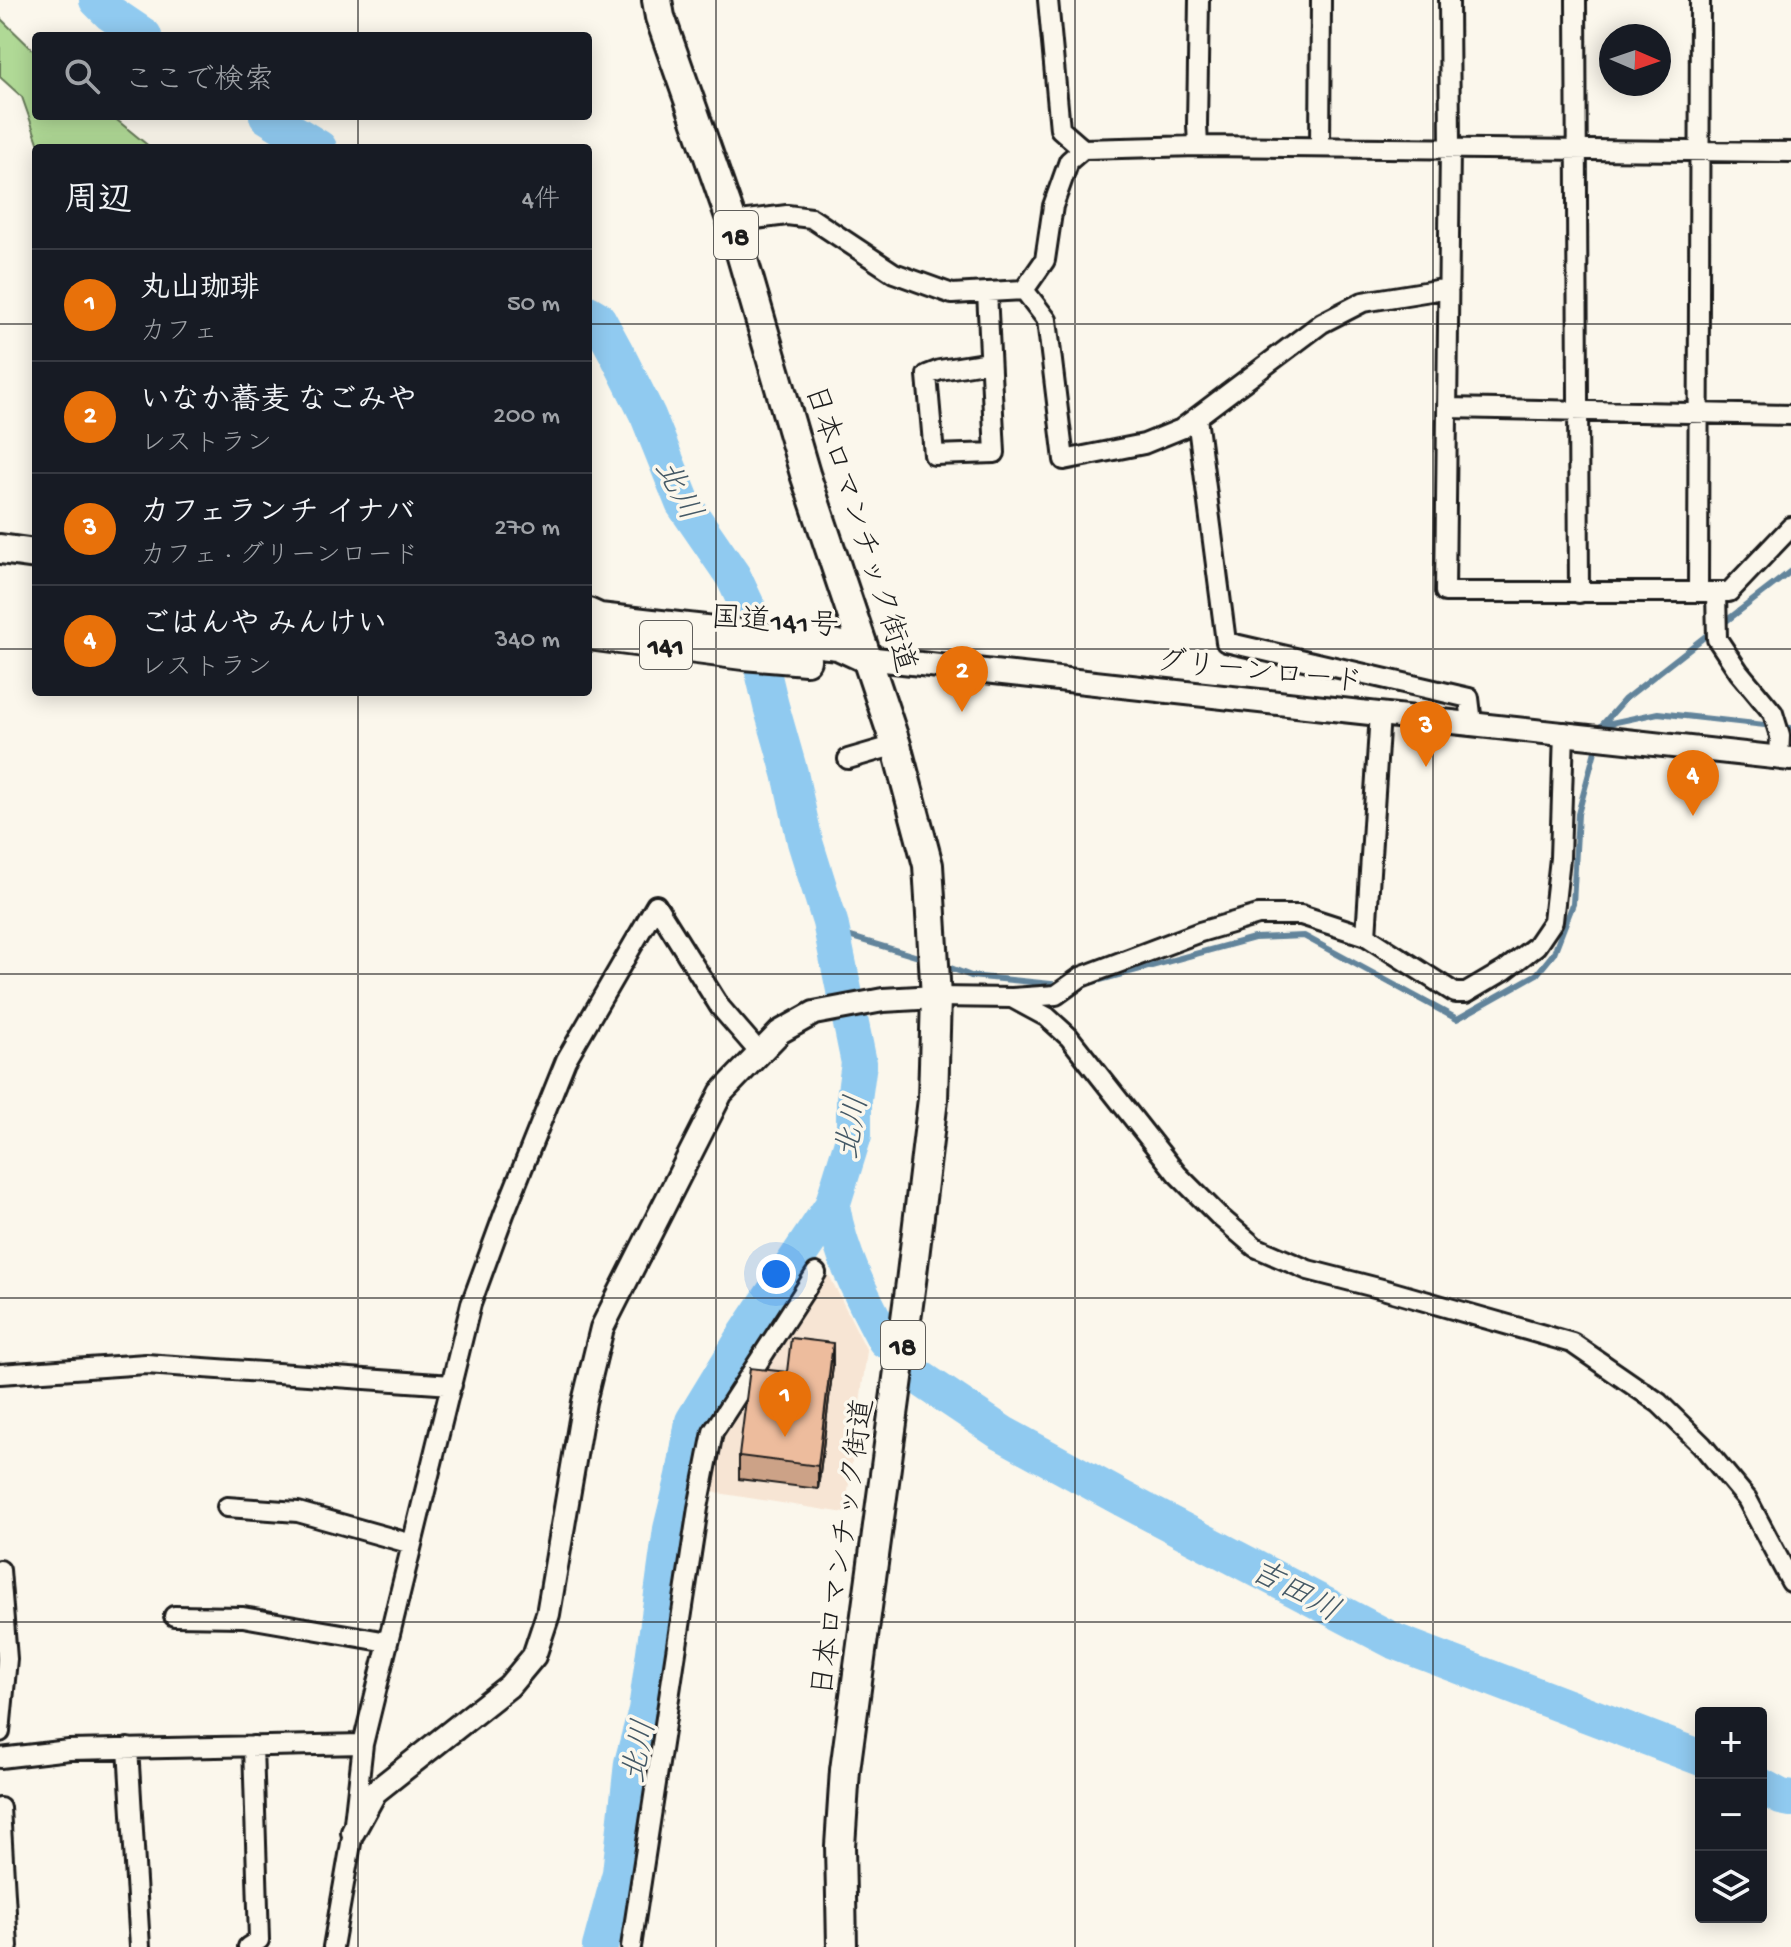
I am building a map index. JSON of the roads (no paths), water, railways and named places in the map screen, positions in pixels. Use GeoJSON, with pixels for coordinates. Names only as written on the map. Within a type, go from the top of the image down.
{"type":"FeatureCollection","features":[{"type":"Feature","properties":{"kind":"highway","name":"日本ロマンチック街道"},"geometry":{"type":"LineString","coordinates":[[657,0],[660,17],[732,222],[805,474],[896,745],[928,865],[936,997],[933,1099],[845,1770],[840,1846],[842,1947]]}},
{"type":"Feature","properties":{"kind":"highway"},"geometry":{"type":"LineString","coordinates":[[0,549],[32,553]]}},
{"type":"Feature","properties":{"kind":"highway","name":"国道141号"},"geometry":{"type":"LineString","coordinates":[[592,615],[740,644]]}},
{"type":"Feature","properties":{"kind":"highway","name":"国道141号"},"geometry":{"type":"LineString","coordinates":[[592,635],[798,650],[838,645],[866,658]]}},
{"type":"Feature","properties":{"kind":"street"},"geometry":{"type":"LineString","coordinates":[[1048,0],[1060,129],[1083,149]]}},
{"type":"Feature","properties":{"kind":"street"},"geometry":{"type":"LineString","coordinates":[[1198,146],[1199,0]]}},
{"type":"Feature","properties":{"kind":"street"},"geometry":{"type":"LineString","coordinates":[[1320,147],[1321,0]]}},
{"type":"Feature","properties":{"kind":"street"},"geometry":{"type":"LineString","coordinates":[[1449,0],[1445,592],[1729,592],[1791,527]]}},
{"type":"Feature","properties":{"kind":"street"},"geometry":{"type":"LineString","coordinates":[[1576,0],[1579,593]]}},
{"type":"Feature","properties":{"kind":"street"},"geometry":{"type":"LineString","coordinates":[[1700,0],[1699,413],[1707,592],[1717,639],[1773,713],[1785,758]]}},
{"type":"Feature","properties":{"kind":"street"},"geometry":{"type":"LineString","coordinates":[[1024,290],[1045,260],[1053,206],[1069,161],[1083,149],[1198,146],[1791,152]]}},
{"type":"Feature","properties":{"kind":"street"},"geometry":{"type":"LineString","coordinates":[[732,222],[787,215],[811,218],[894,273],[952,294],[1024,290]]}},
{"type":"Feature","properties":{"kind":"street"},"geometry":{"type":"LineString","coordinates":[[1024,290],[1047,320],[1064,460],[1144,444],[1181,429],[1322,323],[1363,302],[1449,288]]}},
{"type":"Feature","properties":{"kind":"street"},"geometry":{"type":"LineString","coordinates":[[987,292],[995,453],[934,455],[927,375],[990,362]]}},
{"type":"Feature","properties":{"kind":"street"},"geometry":{"type":"LineString","coordinates":[[1447,408],[1791,415]]}},
{"type":"Feature","properties":{"kind":"street"},"geometry":{"type":"LineString","coordinates":[[1197,418],[1226,642],[1469,698],[1472,723]]}},
{"type":"Feature","properties":{"kind":"street","name":"グリーンロード"},"geometry":{"type":"LineString","coordinates":[[866,658],[1785,758]]}},
{"type":"Feature","properties":{"kind":"street"},"geometry":{"type":"LineString","coordinates":[[1366,936],[1380,713]]}},
{"type":"Feature","properties":{"kind":"street"},"geometry":{"type":"LineString","coordinates":[[353,1832],[375,1792],[509,1686],[534,1656],[548,1614],[584,1402],[602,1328],[721,1093],[780,1032],[814,1013],[883,1000],[1056,995],[1081,977],[1200,932],[1258,915],[1301,915],[1366,936],[1455,993],[1466,993],[1505,970],[1536,946],[1553,921],[1560,858],[1564,732]]}},
{"type":"Feature","properties":{"kind":"street"},"geometry":{"type":"LineString","coordinates":[[848,759],[896,745]]}},
{"type":"Feature","properties":{"kind":"street"},"geometry":{"type":"LineString","coordinates":[[333,1947],[353,1832],[363,1744],[471,1304],[566,1060],[656,905],[720,1007],[759,1052]]}},
{"type":"Feature","properties":{"kind":"street"},"geometry":{"type":"LineString","coordinates":[[1012,998],[1047,1017],[1069,1037],[1177,1174],[1255,1247],[1308,1270],[1572,1343],[1659,1403],[1702,1445],[1747,1499],[1791,1582]]}},
{"type":"Feature","properties":{"kind":"street"},"geometry":{"type":"LineString","coordinates":[[631,1947],[698,1508],[713,1432],[816,1273]]}},
{"type":"Feature","properties":{"kind":"street"},"geometry":{"type":"LineString","coordinates":[[0,1374],[146,1364],[452,1385]]}},
{"type":"Feature","properties":{"kind":"street"},"geometry":{"type":"LineString","coordinates":[[227,1507],[298,1512],[412,1544]]}},
{"type":"Feature","properties":{"kind":"street"},"geometry":{"type":"LineString","coordinates":[[0,1570],[7,1659],[0,1732]]}},
{"type":"Feature","properties":{"kind":"street"},"geometry":{"type":"LineString","coordinates":[[174,1616],[243,1617],[388,1642]]}},
{"type":"Feature","properties":{"kind":"street"},"geometry":{"type":"LineString","coordinates":[[0,1758],[69,1750],[363,1744]]}},
{"type":"Feature","properties":{"kind":"street"},"geometry":{"type":"LineString","coordinates":[[248,1947],[259,1940],[253,1746]]}},
{"type":"Feature","properties":{"kind":"street"},"geometry":{"type":"LineString","coordinates":[[128,1748],[140,1947]]}},
{"type":"Feature","properties":{"kind":"street"},"geometry":{"type":"LineString","coordinates":[[0,1808],[8,1947]]}},
{"type":"Feature","properties":{"kind":"waterway","name":"北川"},"geometry":{"type":"LineString","coordinates":[[97,0],[138,32]]}},
{"type":"Feature","properties":{"kind":"waterway","name":"北川"},"geometry":{"type":"LineString","coordinates":[[274,120],[312,144]]}},
{"type":"Feature","properties":{"kind":"waterway","name":"北川"},"geometry":{"type":"LineString","coordinates":[[592,315],[598,319],[648,416],[683,503],[733,576],[748,608],[805,842],[830,922],[859,1063],[854,1099],[854,1135],[832,1206],[746,1334],[693,1421],[671,1529],[646,1710],[632,1763],[620,1873],[600,1947]]}},
{"type":"Feature","properties":{"kind":"waterway"},"geometry":{"type":"LineString","coordinates":[[1721,625],[1791,571]]}},
{"type":"Feature","properties":{"kind":"waterway"},"geometry":{"type":"LineString","coordinates":[[1602,725],[1625,699],[1712,631]]}},
{"type":"Feature","properties":{"kind":"waterway"},"geometry":{"type":"LineString","coordinates":[[1089,983],[1254,938],[1304,936],[1457,1019],[1537,974],[1554,953],[1573,904],[1578,814],[1602,725],[1658,713],[1791,728]]}},
{"type":"Feature","properties":{"kind":"waterway"},"geometry":{"type":"LineString","coordinates":[[830,922],[838,933],[925,959]]}},
{"type":"Feature","properties":{"kind":"waterway"},"geometry":{"type":"LineString","coordinates":[[943,965],[971,976],[1061,985]]}},
{"type":"Feature","properties":{"kind":"waterway","name":"吉田川"},"geometry":{"type":"LineString","coordinates":[[832,1206],[846,1259],[885,1340]]}},
{"type":"Feature","properties":{"kind":"waterway","name":"吉田川"},"geometry":{"type":"LineString","coordinates":[[914,1374],[1002,1433],[1394,1641],[1695,1756]]}},
{"type":"Feature","properties":{"kind":"waterway","name":"吉田川"},"geometry":{"type":"LineString","coordinates":[[1767,1789],[1791,1799]]}},
{"type":"Feature","properties":{"kind":"place","name":"いなか蕎麦 なごみや"},"geometry":{"type":"Point","coordinates":[962,712]}},
{"type":"Feature","properties":{"kind":"place","name":"カフェランチ イナバ"},"geometry":{"type":"Point","coordinates":[1426,767]}},
{"type":"Feature","properties":{"kind":"place","name":"ごはんや みんけい"},"geometry":{"type":"Point","coordinates":[1693,816]}},
{"type":"Feature","properties":{"kind":"place","name":"丸山珈琲"},"geometry":{"type":"Point","coordinates":[785,1437]}}]}
